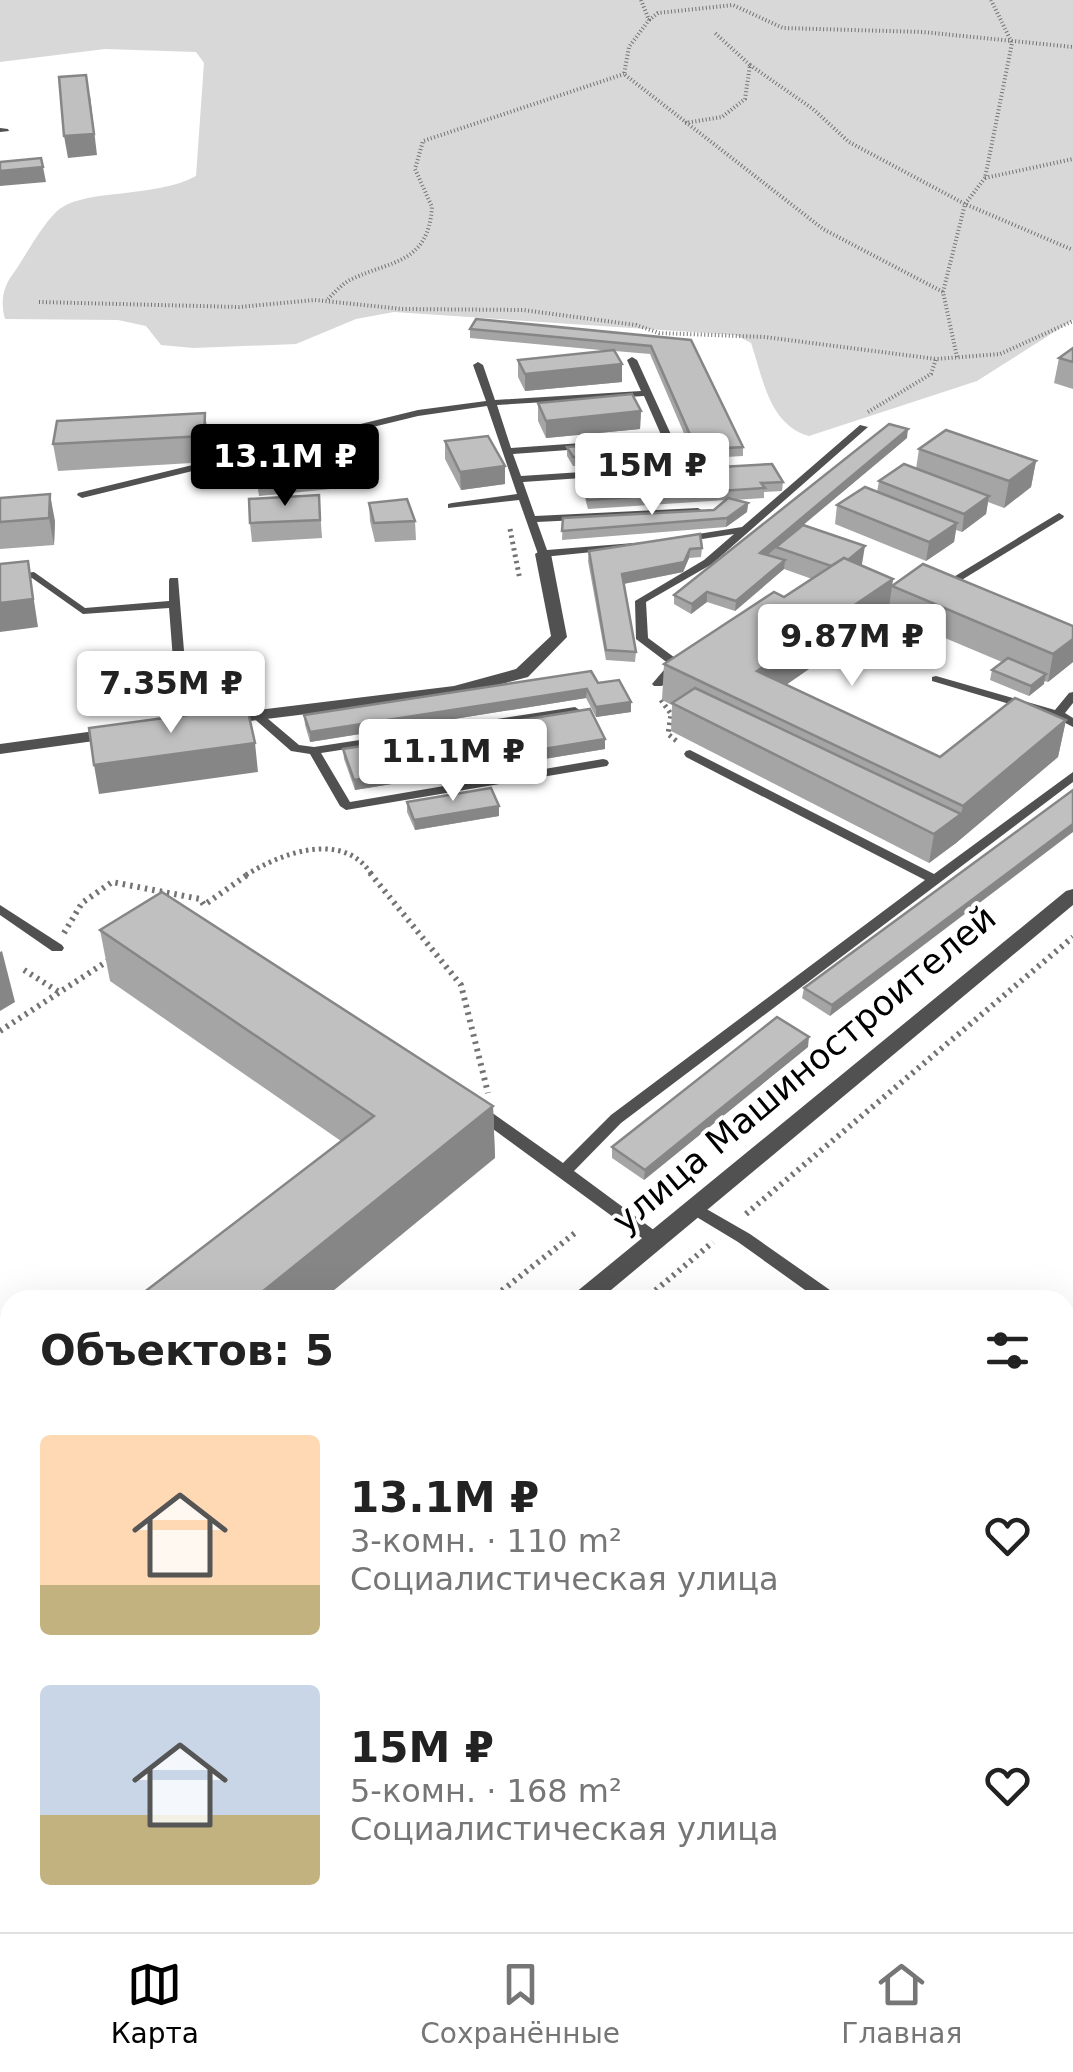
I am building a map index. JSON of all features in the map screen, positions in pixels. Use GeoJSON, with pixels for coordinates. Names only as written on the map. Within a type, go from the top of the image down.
{"type":"FeatureCollection","features":[{"type":"Feature","properties":{"kind":"street"},"geometry":{"type":"LineString","coordinates":[[175,725],[455,691],[522,672],[559,637],[543,554]]}},
{"type":"Feature","properties":{"kind":"street"},"geometry":{"type":"LineString","coordinates":[[0,749],[129,731]]}},
{"type":"Feature","properties":{"kind":"street","name":"улица Машиностроителей"},"geometry":{"type":"LineString","coordinates":[[595,1290],[1073,895]]}},
{"type":"Feature","properties":{"kind":"lane"},"geometry":{"type":"LineString","coordinates":[[508,452],[668,439],[632,360]]}},
{"type":"Feature","properties":{"kind":"lane"},"geometry":{"type":"LineString","coordinates":[[478,366],[543,554],[701,538],[746,529]]}},
{"type":"Feature","properties":{"kind":"lane"},"geometry":{"type":"LineString","coordinates":[[82,495],[418,413],[492,403],[647,393]]}},
{"type":"Feature","properties":{"kind":"lane"},"geometry":{"type":"LineString","coordinates":[[658,684],[676,663],[642,639],[640,601],[708,562],[863,427]]}},
{"type":"Feature","properties":{"kind":"lane"},"geometry":{"type":"LineString","coordinates":[[518,479],[615,473]]}},
{"type":"Feature","properties":{"kind":"lane"},"geometry":{"type":"LineString","coordinates":[[452,506],[523,496]]}},
{"type":"Feature","properties":{"kind":"lane"},"geometry":{"type":"LineString","coordinates":[[531,519],[698,511]]}},
{"type":"Feature","properties":{"kind":"lane"},"geometry":{"type":"LineString","coordinates":[[969,588],[952,581],[1060,516]]}},
{"type":"Feature","properties":{"kind":"lane"},"geometry":{"type":"LineString","coordinates":[[0,580],[34,575],[83,611],[174,604]]}},
{"type":"Feature","properties":{"kind":"lane"},"geometry":{"type":"LineString","coordinates":[[174,580],[175,725]]}},
{"type":"Feature","properties":{"kind":"lane"},"geometry":{"type":"LineString","coordinates":[[936,679],[1058,714],[1073,723]]}},
{"type":"Feature","properties":{"kind":"lane"},"geometry":{"type":"LineString","coordinates":[[1058,714],[1073,695]]}},
{"type":"Feature","properties":{"kind":"lane"},"geometry":{"type":"LineString","coordinates":[[256,715],[295,748],[314,751],[575,711]]}},
{"type":"Feature","properties":{"kind":"lane"},"geometry":{"type":"LineString","coordinates":[[314,751],[346,806],[603,763]]}},
{"type":"Feature","properties":{"kind":"lane"},"geometry":{"type":"LineString","coordinates":[[690,754],[933,879]]}},
{"type":"Feature","properties":{"kind":"lane"},"geometry":{"type":"LineString","coordinates":[[564,1172],[616,1120],[1073,776]]}},
{"type":"Feature","properties":{"kind":"lane"},"geometry":{"type":"LineString","coordinates":[[0,909],[51,944]]}},
{"type":"Feature","properties":{"kind":"lane"},"geometry":{"type":"LineString","coordinates":[[465,1102],[656,1240]]}},
{"type":"Feature","properties":{"kind":"lane"},"geometry":{"type":"LineString","coordinates":[[696,1210],[729,1228],[818,1290]]}},
{"type":"Feature","properties":{"kind":"path"},"geometry":{"type":"LineString","coordinates":[[641,0],[649,20]]}},
{"type":"Feature","properties":{"kind":"path"},"geometry":{"type":"LineString","coordinates":[[957,357],[942,292],[965,204],[984,178],[1012,43],[990,0]]}},
{"type":"Feature","properties":{"kind":"path"},"geometry":{"type":"LineString","coordinates":[[624,74],[629,47],[658,14],[733,5],[783,28],[922,32],[1073,46]]}},
{"type":"Feature","properties":{"kind":"path"},"geometry":{"type":"LineString","coordinates":[[715,34],[750,65],[813,108],[849,142],[965,204],[1073,250]]}},
{"type":"Feature","properties":{"kind":"path"},"geometry":{"type":"LineString","coordinates":[[684,124],[722,117],[745,98],[750,65]]}},
{"type":"Feature","properties":{"kind":"path"},"geometry":{"type":"LineString","coordinates":[[624,74],[824,229],[942,292]]}},
{"type":"Feature","properties":{"kind":"path"},"geometry":{"type":"LineString","coordinates":[[327,300],[348,280],[410,259],[428,228],[432,210],[431,196],[417,179],[413,162],[422,141],[624,74]]}},
{"type":"Feature","properties":{"kind":"path"},"geometry":{"type":"LineString","coordinates":[[984,178],[1073,158]]}},
{"type":"Feature","properties":{"kind":"path"},"geometry":{"type":"LineString","coordinates":[[39,302],[239,307],[327,300],[402,309],[562,313],[636,325],[659,333],[765,337],[936,359],[1000,354],[1073,321]]}},
{"type":"Feature","properties":{"kind":"path"},"geometry":{"type":"LineString","coordinates":[[863,427],[867,412],[931,374],[936,359]]}},
{"type":"Feature","properties":{"kind":"path"},"geometry":{"type":"LineString","coordinates":[[522,586],[508,523],[531,519]]}},
{"type":"Feature","properties":{"kind":"path"},"geometry":{"type":"LineString","coordinates":[[658,684],[662,706],[672,714],[668,734],[690,754]]}},
{"type":"Feature","properties":{"kind":"path"},"geometry":{"type":"LineString","coordinates":[[51,944],[64,934],[82,904],[112,882],[200,899],[204,906],[218,892],[262,865],[303,850],[348,850],[362,859],[461,985],[495,1122]]}},
{"type":"Feature","properties":{"kind":"path"},"geometry":{"type":"LineString","coordinates":[[656,1290],[1073,938]]}},
{"type":"Feature","properties":{"kind":"path"},"geometry":{"type":"LineString","coordinates":[[0,1032],[109,960]]}},
{"type":"Feature","properties":{"kind":"path"},"geometry":{"type":"LineString","coordinates":[[24,970],[60,992]]}},
{"type":"Feature","properties":{"kind":"path"},"geometry":{"type":"LineString","coordinates":[[503,1290],[575,1233]]}},
{"type":"Feature","properties":{"kind":"shaded area"},"geometry":{"type":"Polygon","coordinates":[[[0,0],[1073,0],[1073,320],[977,381],[809,436],[785,422],[776,411],[751,343],[736,335],[394,312],[356,319],[296,344],[193,348],[161,345],[146,326],[118,320],[5,319],[3,300],[8,282],[61,208],[88,198],[162,188],[196,176],[204,63],[196,52],[105,49],[0,62],[0,0]]]}},
{"type":"Feature","properties":{"kind":"building"},"geometry":{"type":"Polygon","coordinates":[[[86,75],[94,134],[64,136],[59,77],[86,75]]]}},
{"type":"Feature","properties":{"kind":"building"},"geometry":{"type":"Polygon","coordinates":[[[41,158],[43,167],[0,171],[0,162],[41,158]]]}},
{"type":"Feature","properties":{"kind":"building"},"geometry":{"type":"Polygon","coordinates":[[[476,319],[691,340],[743,447],[573,457],[567,447],[691,437],[651,346],[470,329],[476,319]]]}},
{"type":"Feature","properties":{"kind":"building"},"geometry":{"type":"Polygon","coordinates":[[[1073,348],[1073,362],[1059,358],[1073,348]]]}},
{"type":"Feature","properties":{"kind":"building"},"geometry":{"type":"Polygon","coordinates":[[[614,350],[622,364],[525,374],[518,360],[614,350]]]}},
{"type":"Feature","properties":{"kind":"building"},"geometry":{"type":"Polygon","coordinates":[[[632,394],[641,411],[546,421],[538,403],[632,394]]]}},
{"type":"Feature","properties":{"kind":"building"},"geometry":{"type":"Polygon","coordinates":[[[205,413],[204,436],[53,444],[57,421],[205,413]]]}},
{"type":"Feature","properties":{"kind":"building"},"geometry":{"type":"Polygon","coordinates":[[[889,424],[908,429],[760,553],[785,560],[736,601],[707,592],[692,604],[674,595],[889,424]]]}},
{"type":"Feature","properties":{"kind":"building"},"geometry":{"type":"Polygon","coordinates":[[[946,430],[1036,461],[1009,481],[919,449],[946,430]]]}},
{"type":"Feature","properties":{"kind":"building"},"geometry":{"type":"Polygon","coordinates":[[[488,436],[505,466],[460,472],[445,441],[488,436]]]}},
{"type":"Feature","properties":{"kind":"building"},"geometry":{"type":"Polygon","coordinates":[[[334,443],[340,470],[257,478],[252,450],[334,443]]]}},
{"type":"Feature","properties":{"kind":"building"},"geometry":{"type":"Polygon","coordinates":[[[772,464],[783,482],[761,483],[765,488],[588,500],[581,475],[772,464]]]}},
{"type":"Feature","properties":{"kind":"building"},"geometry":{"type":"Polygon","coordinates":[[[904,464],[989,496],[964,514],[879,481],[904,464]]]}},
{"type":"Feature","properties":{"kind":"building"},"geometry":{"type":"Polygon","coordinates":[[[865,487],[957,523],[929,542],[837,505],[865,487]]]}},
{"type":"Feature","properties":{"kind":"building"},"geometry":{"type":"Polygon","coordinates":[[[50,494],[49,518],[0,522],[0,498],[50,494]]]}},
{"type":"Feature","properties":{"kind":"building"},"geometry":{"type":"Polygon","coordinates":[[[319,495],[320,520],[250,523],[249,499],[319,495]]]}},
{"type":"Feature","properties":{"kind":"building"},"geometry":{"type":"Polygon","coordinates":[[[728,498],[748,503],[727,518],[562,531],[563,518],[714,510],[728,498]]]}},
{"type":"Feature","properties":{"kind":"building"},"geometry":{"type":"Polygon","coordinates":[[[407,499],[415,521],[374,523],[369,503],[407,499]]]}},
{"type":"Feature","properties":{"kind":"building"},"geometry":{"type":"Polygon","coordinates":[[[803,525],[865,546],[848,560],[844,558],[831,566],[776,547],[803,525]]]}},
{"type":"Feature","properties":{"kind":"building"},"geometry":{"type":"Polygon","coordinates":[[[700,534],[702,548],[690,549],[684,562],[622,574],[636,652],[606,650],[589,551],[700,534]]]}},
{"type":"Feature","properties":{"kind":"building"},"geometry":{"type":"Polygon","coordinates":[[[844,558],[893,579],[757,671],[940,757],[1015,698],[1066,720],[963,806],[664,664],[774,592],[784,597],[844,558]]]}},
{"type":"Feature","properties":{"kind":"building"},"geometry":{"type":"Polygon","coordinates":[[[28,561],[33,599],[0,603],[0,564],[28,561]]]}},
{"type":"Feature","properties":{"kind":"building"},"geometry":{"type":"Polygon","coordinates":[[[923,564],[1073,626],[1073,639],[1053,654],[892,586],[923,564]]]}},
{"type":"Feature","properties":{"kind":"building"},"geometry":{"type":"Polygon","coordinates":[[[1008,658],[1046,674],[1031,686],[992,670],[1008,658]]]}},
{"type":"Feature","properties":{"kind":"building"},"geometry":{"type":"Polygon","coordinates":[[[591,671],[598,683],[619,680],[631,702],[596,707],[587,689],[310,732],[304,715],[591,671]]]}},
{"type":"Feature","properties":{"kind":"building"},"geometry":{"type":"Polygon","coordinates":[[[695,688],[961,814],[934,834],[672,703],[695,688]]]}},
{"type":"Feature","properties":{"kind":"building"},"geometry":{"type":"Polygon","coordinates":[[[247,707],[255,743],[94,765],[89,728],[247,707]]]}},
{"type":"Feature","properties":{"kind":"building"},"geometry":{"type":"Polygon","coordinates":[[[590,709],[605,739],[354,780],[343,749],[590,709]]]}},
{"type":"Feature","properties":{"kind":"building"},"geometry":{"type":"Polygon","coordinates":[[[491,788],[499,806],[414,820],[407,802],[491,788]]]}},
{"type":"Feature","properties":{"kind":"building"},"geometry":{"type":"Polygon","coordinates":[[[1073,790],[1073,824],[832,1005],[804,988],[1073,790]]]}},
{"type":"Feature","properties":{"kind":"building"},"geometry":{"type":"Polygon","coordinates":[[[162,892],[493,1106],[264,1290],[147,1290],[374,1116],[100,930],[162,892]]]}},
{"type":"Feature","properties":{"kind":"building"},"geometry":{"type":"Polygon","coordinates":[[[777,1017],[809,1037],[645,1170],[612,1147],[777,1017]]]}}]}
